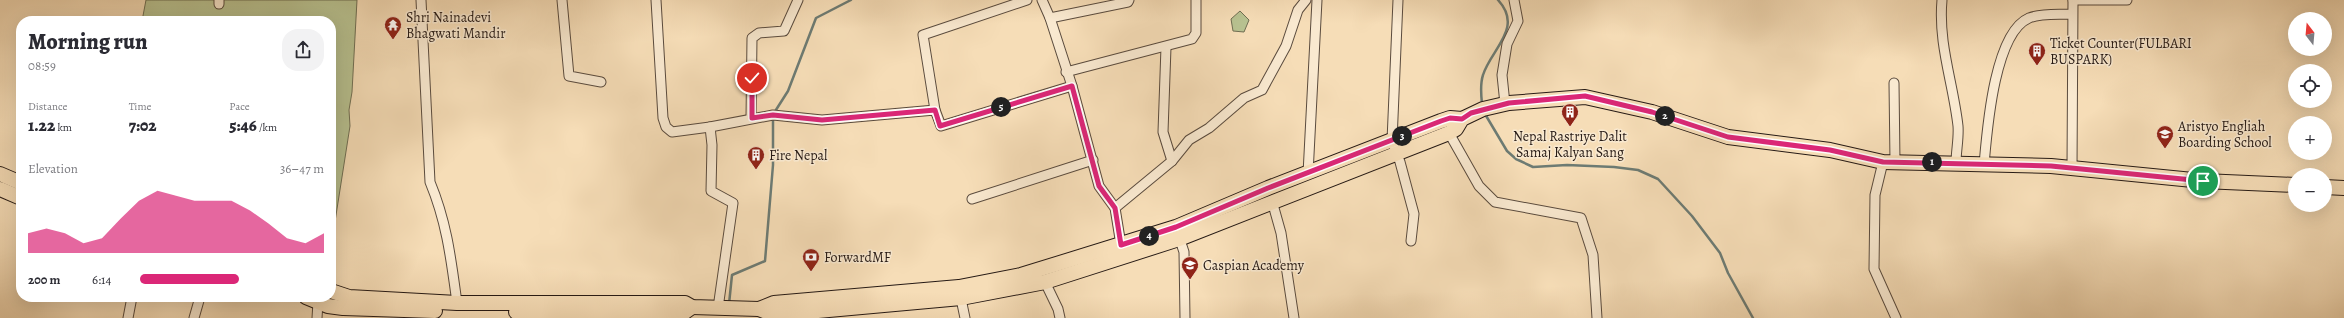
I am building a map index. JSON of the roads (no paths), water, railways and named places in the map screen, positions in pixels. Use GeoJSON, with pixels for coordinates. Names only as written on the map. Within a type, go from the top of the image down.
{"type":"FeatureCollection","features":[{"type":"Feature","properties":{"kind":"main road"},"geometry":{"type":"LineString","coordinates":[[960,292],[1121,245],[1177,233],[1308,174],[1393,147],[1449,133],[1456,129],[1462,119],[1471,113],[1505,104],[1585,96],[1652,112],[1728,137],[1830,150],[1889,162],[2072,168],[2203,181],[2288,185]]}},
{"type":"Feature","properties":{"kind":"main road"},"geometry":{"type":"LineString","coordinates":[[336,293],[349,297],[457,303],[685,303],[692,307],[752,309],[774,303],[960,292],[1045,282],[1177,233],[1272,201],[1393,147],[1450,118],[1462,119]]}},
{"type":"Feature","properties":{"kind":"main road"},"geometry":{"type":"LineString","coordinates":[[0,174],[16,182]]}},
{"type":"Feature","properties":{"kind":"main road"},"geometry":{"type":"LineString","coordinates":[[2332,187],[2344,188]]}},
{"type":"Feature","properties":{"kind":"main road"},"geometry":{"type":"LineString","coordinates":[[0,189],[16,196]]}},
{"type":"Feature","properties":{"kind":"main road"},"geometry":{"type":"LineString","coordinates":[[322,302],[343,308],[534,315],[677,313],[685,312],[692,307]]}},
{"type":"Feature","properties":{"kind":"street"},"geometry":{"type":"LineString","coordinates":[[420,0],[430,182],[441,209],[447,233],[457,303]]}},
{"type":"Feature","properties":{"kind":"street"},"geometry":{"type":"LineString","coordinates":[[562,0],[569,76],[601,82]]}},
{"type":"Feature","properties":{"kind":"street"},"geometry":{"type":"LineString","coordinates":[[656,0],[663,118],[666,128],[672,132],[710,127],[773,115],[822,120],[935,110]]}},
{"type":"Feature","properties":{"kind":"street"},"geometry":{"type":"LineString","coordinates":[[752,118],[752,38],[759,33],[784,31],[798,0]]}},
{"type":"Feature","properties":{"kind":"street"},"geometry":{"type":"LineString","coordinates":[[1028,0],[923,35],[935,110],[940,126],[1072,86]]}},
{"type":"Feature","properties":{"kind":"street"},"geometry":{"type":"LineString","coordinates":[[1042,0],[1050,18],[1066,72],[1072,86],[1099,186],[1115,208],[1121,245]]}},
{"type":"Feature","properties":{"kind":"street"},"geometry":{"type":"LineString","coordinates":[[1050,18],[1128,2],[1129,0]]}},
{"type":"Feature","properties":{"kind":"street"},"geometry":{"type":"LineString","coordinates":[[1066,72],[1131,53],[1166,47],[1192,39],[1196,33],[1196,0]]}},
{"type":"Feature","properties":{"kind":"street"},"geometry":{"type":"LineString","coordinates":[[1115,208],[1172,161],[1189,140],[1209,128],[1244,98],[1262,90],[1286,46],[1298,10],[1306,0]]}},
{"type":"Feature","properties":{"kind":"street"},"geometry":{"type":"LineString","coordinates":[[1308,174],[1317,0]]}},
{"type":"Feature","properties":{"kind":"street"},"geometry":{"type":"LineString","coordinates":[[1398,0],[1393,147],[1400,162],[1414,214],[1411,242]]}},
{"type":"Feature","properties":{"kind":"street"},"geometry":{"type":"LineString","coordinates":[[1505,104],[1502,75],[1507,44],[1518,21],[1514,0]]}},
{"type":"Feature","properties":{"kind":"street"},"geometry":{"type":"LineString","coordinates":[[1942,0],[1942,42],[1951,80],[1958,127],[1956,163]]}},
{"type":"Feature","properties":{"kind":"street"},"geometry":{"type":"LineString","coordinates":[[2072,168],[2073,0],[2127,0]]}},
{"type":"Feature","properties":{"kind":"street"},"geometry":{"type":"LineString","coordinates":[[1984,165],[1990,101],[2013,32],[2029,18],[2072,14]]}},
{"type":"Feature","properties":{"kind":"street"},"geometry":{"type":"LineString","coordinates":[[1166,47],[1163,132],[1172,161]]}},
{"type":"Feature","properties":{"kind":"street"},"geometry":{"type":"LineString","coordinates":[[1894,83],[1889,162],[1875,195],[1874,269],[1896,318]]}},
{"type":"Feature","properties":{"kind":"street"},"geometry":{"type":"LineString","coordinates":[[710,127],[712,145],[711,191],[733,203],[720,308]]}},
{"type":"Feature","properties":{"kind":"street"},"geometry":{"type":"LineString","coordinates":[[1449,133],[1479,186],[1495,202],[1581,218],[1593,255],[1597,318]]}},
{"type":"Feature","properties":{"kind":"street"},"geometry":{"type":"LineString","coordinates":[[972,199],[1093,160]]}},
{"type":"Feature","properties":{"kind":"street"},"geometry":{"type":"LineString","coordinates":[[1272,201],[1281,233],[1294,318]]}},
{"type":"Feature","properties":{"kind":"street"},"geometry":{"type":"LineString","coordinates":[[1177,233],[1184,252],[1185,318]]}},
{"type":"Feature","properties":{"kind":"street"},"geometry":{"type":"LineString","coordinates":[[1045,282],[1058,309],[1060,318]]}},
{"type":"Feature","properties":{"kind":"street"},"geometry":{"type":"LineString","coordinates":[[960,292],[965,318]]}},
{"type":"Feature","properties":{"kind":"street"},"geometry":{"type":"LineString","coordinates":[[128,318],[131,302]]}},
{"type":"Feature","properties":{"kind":"street"},"geometry":{"type":"LineString","coordinates":[[194,318],[199,302]]}},
{"type":"Feature","properties":{"kind":"street"},"geometry":{"type":"LineString","coordinates":[[313,302],[317,318]]}},
{"type":"Feature","properties":{"kind":"waterway"},"geometry":{"type":"LineString","coordinates":[[774,113],[788,91],[816,18],[851,0]]}},
{"type":"Feature","properties":{"kind":"waterway"},"geometry":{"type":"LineString","coordinates":[[1482,104],[1482,78],[1487,65],[1507,29],[1508,20],[1505,10],[1498,0]]}},
{"type":"Feature","properties":{"kind":"waterway"},"geometry":{"type":"LineString","coordinates":[[1485,114],[1507,151],[1516,159],[1533,167],[1567,165],[1614,167],[1638,170],[1658,179],[1692,216],[1720,253],[1728,273],[1753,318]]}},
{"type":"Feature","properties":{"kind":"waterway"},"geometry":{"type":"LineString","coordinates":[[729,304],[732,275],[765,261],[773,165],[773,117]]}},
{"type":"Feature","properties":{"kind":"place","name":"Shri Nainadevi Bhagwati Mandir"},"geometry":{"type":"Point","coordinates":[393,40]}},
{"type":"Feature","properties":{"kind":"place","name":"Ticket Counter(FULBARI BUSPARK)"},"geometry":{"type":"Point","coordinates":[2037,66]}},
{"type":"Feature","properties":{"kind":"place","name":"Nepal Rastriye Dalit Samaj Kalyan Sang"},"geometry":{"type":"Point","coordinates":[1570,127]}},
{"type":"Feature","properties":{"kind":"place","name":"Aristyo Engliah Boarding School"},"geometry":{"type":"Point","coordinates":[2165,149]}},
{"type":"Feature","properties":{"kind":"place","name":"Fire Nepal"},"geometry":{"type":"Point","coordinates":[756,170]}},
{"type":"Feature","properties":{"kind":"place","name":"ForwardMF"},"geometry":{"type":"Point","coordinates":[811,272]}},
{"type":"Feature","properties":{"kind":"place","name":"Caspian Academy"},"geometry":{"type":"Point","coordinates":[1190,280]}}]}
